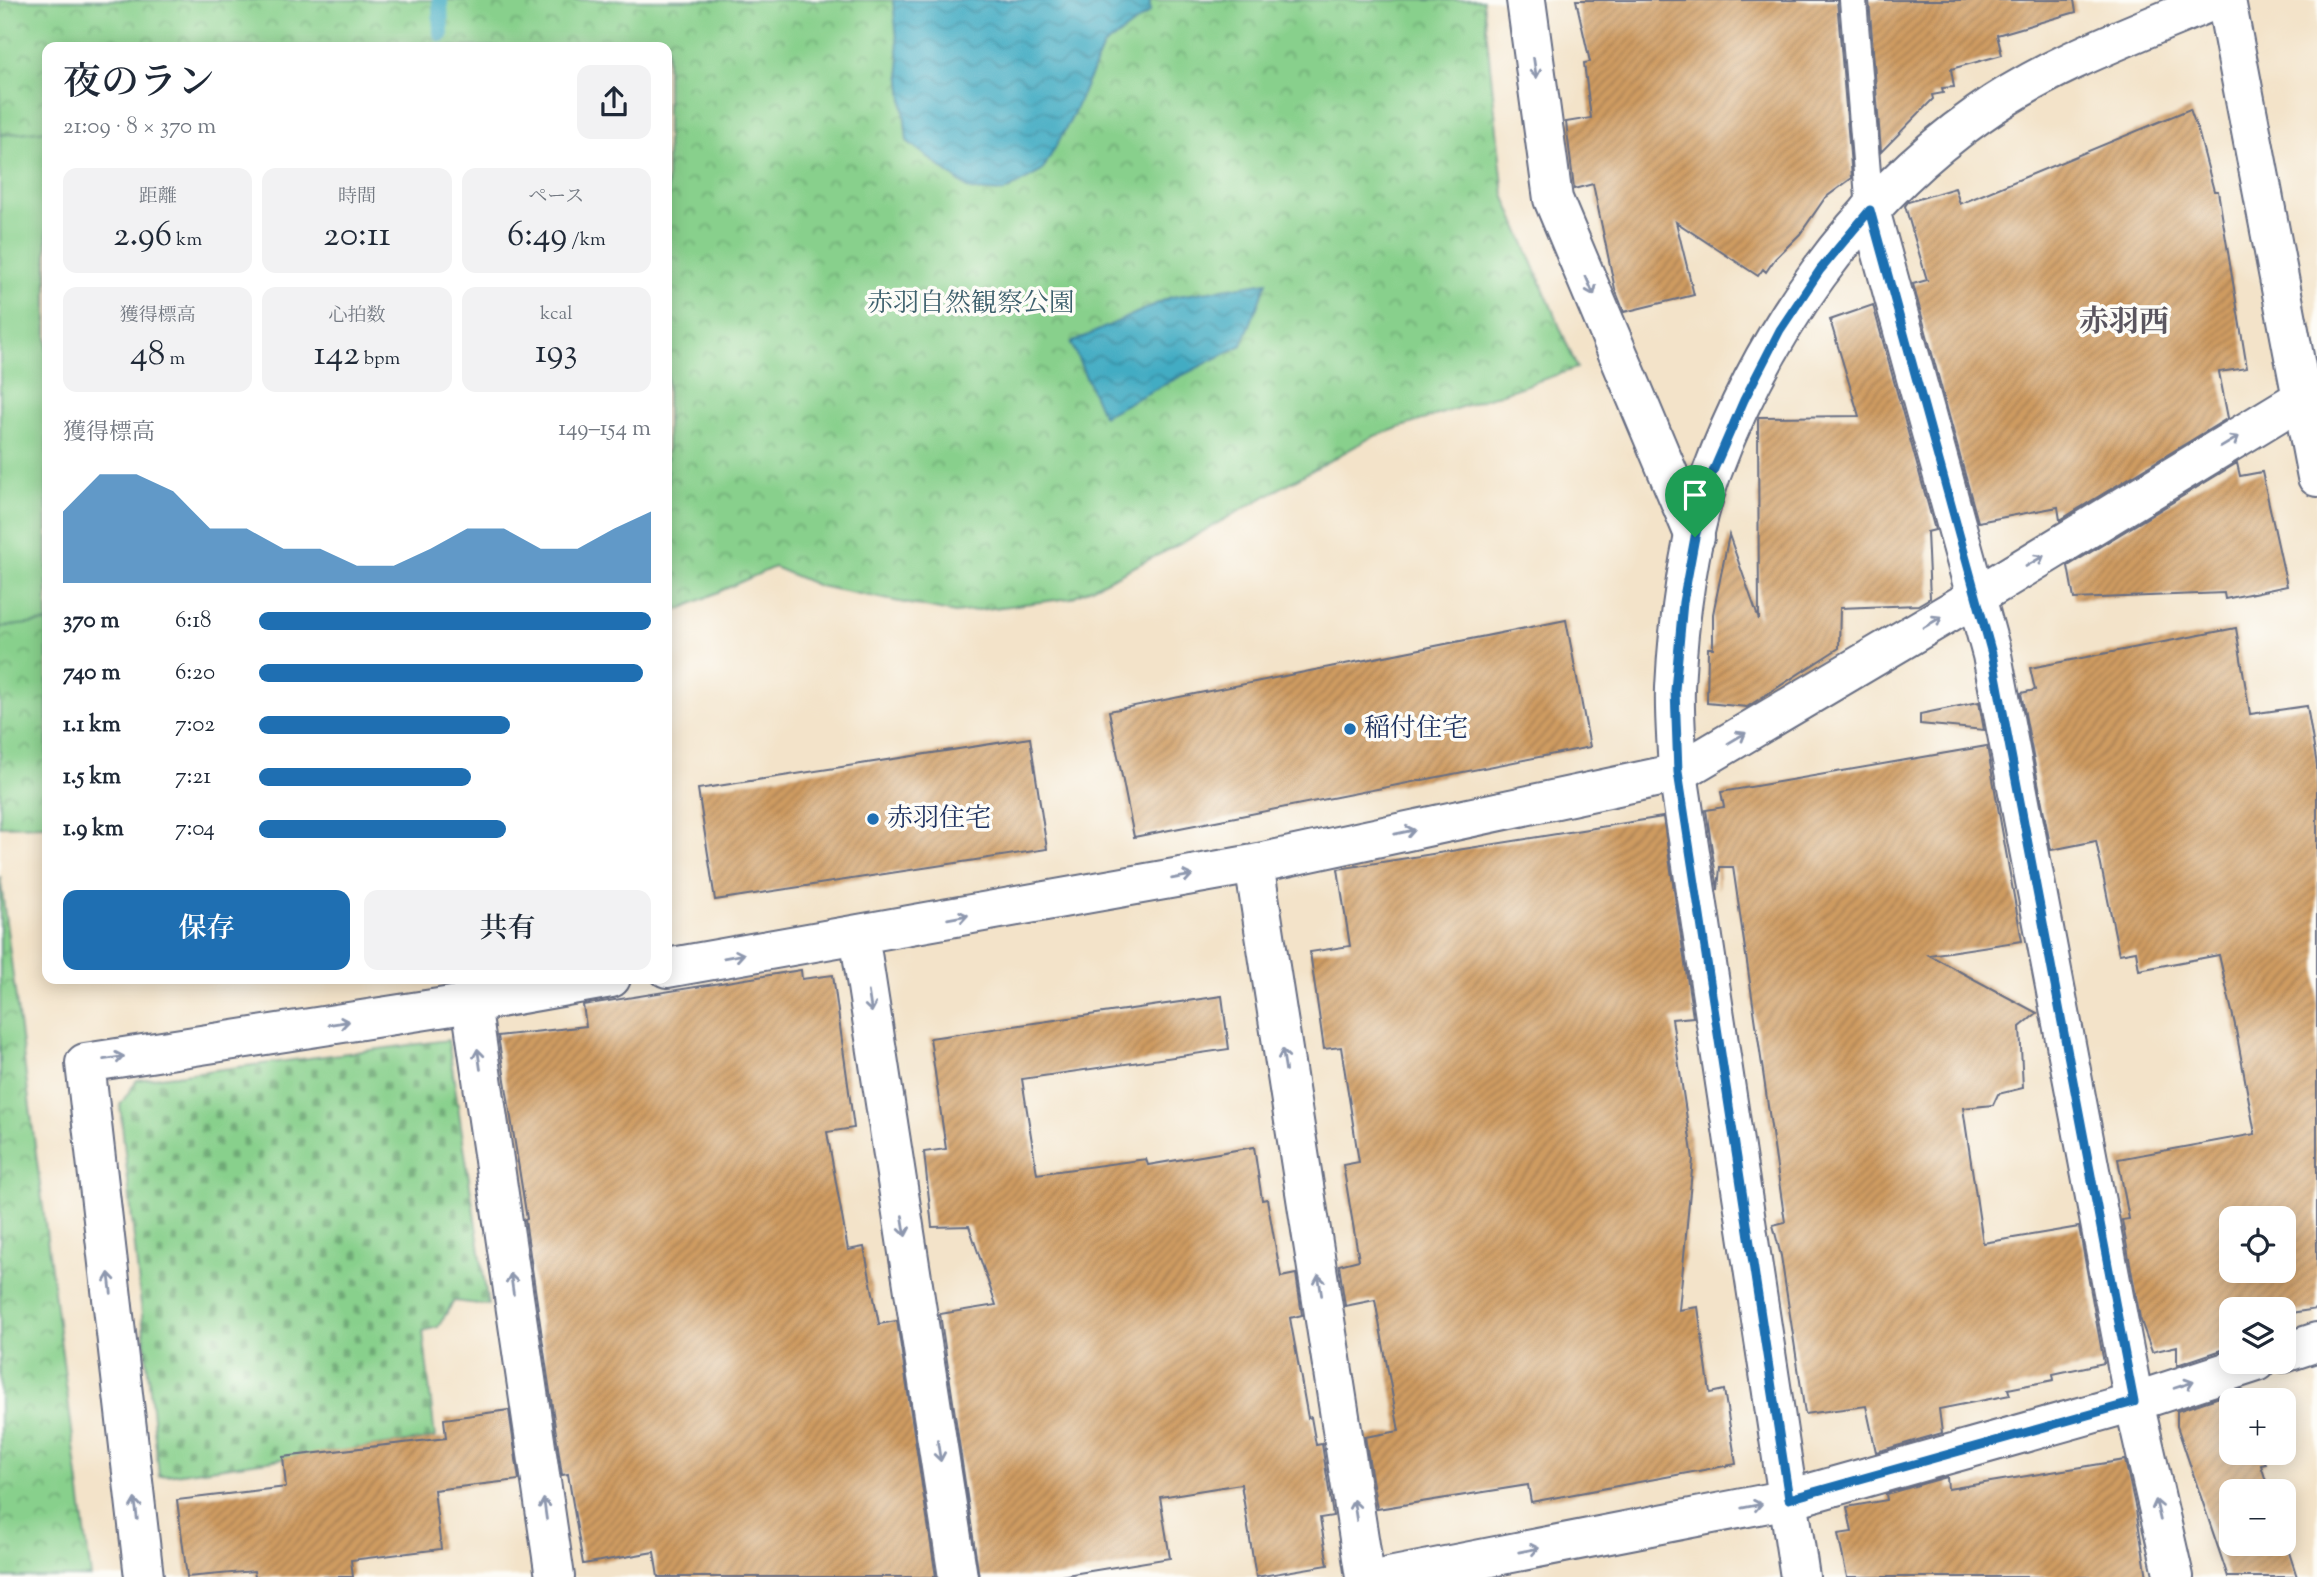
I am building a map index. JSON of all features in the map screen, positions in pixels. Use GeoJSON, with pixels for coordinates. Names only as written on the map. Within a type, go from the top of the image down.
{"type":"FeatureCollection","features":[{"type":"Feature","properties":{"kind":"street"},"geometry":{"type":"LineString","coordinates":[[1526,0],[1553,198],[1695,537]]}},
{"type":"Feature","properties":{"kind":"street"},"geometry":{"type":"LineString","coordinates":[[1800,1577],[1678,772],[1675,690],[1683,602],[1695,537],[1711,476],[1744,400],[1780,330],[1820,270],[1870,210],[1914,168],[1977,116],[2037,78],[2090,52],[2215,0]]}},
{"type":"Feature","properties":{"kind":"street"},"geometry":{"type":"LineString","coordinates":[[2226,0],[2310,393],[2317,477]]}},
{"type":"Feature","properties":{"kind":"street"},"geometry":{"type":"LineString","coordinates":[[1870,210],[1992,654],[2134,1402],[2174,1577]]}},
{"type":"Feature","properties":{"kind":"street"},"geometry":{"type":"LineString","coordinates":[[672,967],[1254,864],[1678,772],[1977,596],[2310,393]]}},
{"type":"Feature","properties":{"kind":"street"},"geometry":{"type":"LineString","coordinates":[[1254,864],[1366,1577]]}},
{"type":"Feature","properties":{"kind":"street"},"geometry":{"type":"LineString","coordinates":[[859,934],[958,1577]]}},
{"type":"Feature","properties":{"kind":"street"},"geometry":{"type":"LineString","coordinates":[[144,1577],[85,1063],[577,984]]}},
{"type":"Feature","properties":{"kind":"street"},"geometry":{"type":"LineString","coordinates":[[471,1003],[555,1577]]}},
{"type":"Feature","properties":{"kind":"street"},"geometry":{"type":"LineString","coordinates":[[2296,1349],[2317,1342]]}},
{"type":"Feature","properties":{"kind":"street"},"geometry":{"type":"LineString","coordinates":[[1390,1577],[1789,1499],[2134,1402],[2220,1374]]}},
{"type":"Feature","properties":{"kind":"lane"},"geometry":{"type":"LineString","coordinates":[[1853,0],[1870,210]]}},
{"type":"Feature","properties":{"kind":"green space","name":"赤羽自然観察公園"},"geometry":{"type":"Polygon","coordinates":[[[0,0],[1483,0],[1504,195],[1577,368],[1372,437],[1180,544],[1071,598],[955,613],[819,586],[774,567],[672,613],[672,42],[42,42],[42,825],[0,826],[0,0]]]}},
{"type":"Feature","properties":{"kind":"green space"},"geometry":{"type":"Polygon","coordinates":[[[42,131],[42,623],[0,627],[0,135],[42,131]]]}},
{"type":"Feature","properties":{"kind":"green space"},"geometry":{"type":"Polygon","coordinates":[[[0,876],[91,1577],[0,1577],[0,876]]]}},
{"type":"Feature","properties":{"kind":"green space"},"geometry":{"type":"Polygon","coordinates":[[[448,1040],[488,1305],[454,1301],[438,1327],[423,1331],[435,1438],[159,1476],[120,1105],[137,1080],[448,1040]]]}},
{"type":"Feature","properties":{"kind":"water"},"geometry":{"type":"Polygon","coordinates":[[[893,0],[1150,0],[1150,12],[1103,47],[1070,121],[1042,171],[1004,192],[970,190],[907,141],[893,0]]]}},
{"type":"Feature","properties":{"kind":"water"},"geometry":{"type":"Polygon","coordinates":[[[1267,282],[1242,345],[1103,416],[1071,343],[1171,297],[1267,282]]]}},
{"type":"Feature","properties":{"kind":"building"},"geometry":{"type":"Polygon","coordinates":[[[1576,0],[1837,0],[1852,178],[1825,198],[1800,234],[1766,272],[1763,269],[1758,276],[1676,222],[1694,295],[1624,312],[1615,289],[1593,184],[1574,189],[1566,122],[1591,118],[1584,63],[1590,62],[1576,0]]]}},
{"type":"Feature","properties":{"kind":"building"},"geometry":{"type":"Polygon","coordinates":[[[1869,0],[2074,0],[2076,12],[1997,35],[2002,55],[1951,69],[1954,87],[1942,88],[1943,93],[1932,95],[1933,99],[1881,152],[1869,0]]]}},
{"type":"Feature","properties":{"kind":"building"},"geometry":{"type":"Polygon","coordinates":[[[2190,109],[2214,191],[2218,191],[2247,368],[2219,372],[2228,418],[2060,520],[2058,507],[1978,522],[1913,284],[1927,280],[1905,206],[1908,202],[1955,188],[1960,204],[2190,109]]]}},
{"type":"Feature","properties":{"kind":"building"},"geometry":{"type":"Polygon","coordinates":[[[1873,305],[1935,530],[1927,532],[1930,598],[1918,605],[1840,608],[1839,648],[1747,707],[1707,703],[1708,648],[1713,648],[1713,614],[1729,535],[1759,620],[1759,417],[1859,416],[1830,320],[1873,305]]]}},
{"type":"Feature","properties":{"kind":"building"},"geometry":{"type":"Polygon","coordinates":[[[2237,463],[2240,476],[2262,472],[2287,586],[2225,599],[2224,593],[2074,599],[2068,566],[2237,463]]]}},
{"type":"Feature","properties":{"kind":"building","name":"稲付住宅"},"geometry":{"type":"Polygon","coordinates":[[[1566,620],[1590,747],[1134,837],[1109,711],[1566,620]]]}},
{"type":"Feature","properties":{"kind":"building"},"geometry":{"type":"Polygon","coordinates":[[[2236,628],[2250,714],[2307,706],[2317,765],[2317,1309],[2296,1312],[2296,1297],[2219,1297],[2219,1351],[2177,1365],[2177,1346],[2152,1352],[2140,1318],[2122,1220],[2129,1219],[2118,1159],[2255,1134],[2235,1025],[2219,955],[2139,970],[2136,951],[2119,954],[2096,841],[2051,850],[2021,693],[2035,690],[2030,668],[2236,628]]]}},
{"type":"Feature","properties":{"kind":"building"},"geometry":{"type":"Polygon","coordinates":[[[1979,702],[1984,730],[1920,724],[1920,714],[1979,702]]]}},
{"type":"Feature","properties":{"kind":"building","name":"赤羽住宅"},"geometry":{"type":"Polygon","coordinates":[[[1030,738],[1047,849],[715,900],[698,789],[1030,738]]]}},
{"type":"Feature","properties":{"kind":"building"},"geometry":{"type":"Polygon","coordinates":[[[1987,746],[2022,941],[1929,955],[2037,1013],[2020,1027],[2023,1088],[1998,1094],[1993,1105],[1963,1108],[1983,1243],[2079,1227],[2104,1363],[2053,1374],[2054,1380],[2008,1389],[2010,1395],[1939,1409],[1942,1433],[1876,1452],[1866,1406],[1805,1414],[1781,1256],[1773,1225],[1785,1222],[1733,867],[1720,867],[1718,890],[1706,810],[1724,807],[1721,792],[1987,746]]]}},
{"type":"Feature","properties":{"kind":"building"},"geometry":{"type":"Polygon","coordinates":[[[1663,817],[1693,1017],[1672,1019],[1693,1159],[1679,1310],[1698,1307],[1710,1393],[1724,1390],[1736,1464],[1531,1502],[1528,1485],[1377,1509],[1365,1437],[1399,1431],[1375,1300],[1345,1306],[1339,1265],[1359,1260],[1343,1165],[1359,1162],[1341,1047],[1324,1049],[1310,952],[1350,946],[1338,869],[1663,817]]]}},
{"type":"Feature","properties":{"kind":"building"},"geometry":{"type":"Polygon","coordinates":[[[801,970],[802,979],[833,975],[854,1128],[827,1132],[848,1250],[864,1247],[879,1324],[897,1321],[936,1577],[658,1577],[654,1552],[583,1564],[568,1474],[562,1475],[525,1220],[527,1219],[498,1036],[586,1026],[583,1005],[801,970]]]}},
{"type":"Feature","properties":{"kind":"building"},"geometry":{"type":"Polygon","coordinates":[[[1222,996],[1229,1049],[1022,1079],[1037,1174],[1146,1159],[1148,1165],[1254,1147],[1262,1200],[1267,1199],[1281,1277],[1296,1274],[1302,1315],[1290,1318],[1308,1418],[1311,1417],[1316,1445],[1322,1444],[1333,1516],[1320,1518],[1328,1565],[1256,1577],[1241,1484],[1160,1497],[1170,1558],[1054,1577],[979,1577],[940,1314],[996,1305],[969,1226],[932,1227],[924,1152],[946,1149],[930,1038],[1222,996]]]}},
{"type":"Feature","properties":{"kind":"building"},"geometry":{"type":"Polygon","coordinates":[[[2219,1397],[2219,1465],[2261,1465],[2265,1479],[2219,1479],[2219,1550],[2177,1426],[2177,1411],[2219,1397]]]}},
{"type":"Feature","properties":{"kind":"building"},"geometry":{"type":"Polygon","coordinates":[[[509,1410],[519,1480],[434,1490],[441,1549],[351,1560],[353,1577],[255,1577],[254,1571],[187,1577],[177,1500],[286,1487],[283,1457],[446,1438],[444,1419],[509,1410]]]}},
{"type":"Feature","properties":{"kind":"building"},"geometry":{"type":"Polygon","coordinates":[[[2125,1460],[2147,1577],[1847,1577],[1838,1534],[1852,1532],[1847,1507],[1887,1500],[1886,1494],[1947,1477],[1948,1489],[2125,1460]]]}},
{"type":"Feature","properties":{"kind":"building"},"geometry":{"type":"Polygon","coordinates":[[[2221,1556],[2290,1556],[2297,1577],[2228,1577],[2221,1556]]]}},
{"type":"Feature","properties":{"kind":"waterway"},"geometry":{"type":"LineString","coordinates":[[440,0],[441,34]]}},
{"type":"Feature","properties":{"kind":"place","name":"稲付住宅"},"geometry":{"type":"Point","coordinates":[1350,729]}},
{"type":"Feature","properties":{"kind":"place","name":"赤羽住宅"},"geometry":{"type":"Point","coordinates":[873,819]}},
{"type":"Feature","properties":{"kind":"district","name":"赤羽西"},"geometry":{"type":"Point","coordinates":[2124,323]}},
{"type":"Feature","properties":{"kind":"route"},"geometry":{"type":"LineString","coordinates":[[1870,210],[1992,654],[2134,1402],[1789,1499],[1678,772],[1675,690],[1683,602],[1695,537],[1711,476],[1744,400],[1780,330],[1820,270],[1870,210]]}}]}
